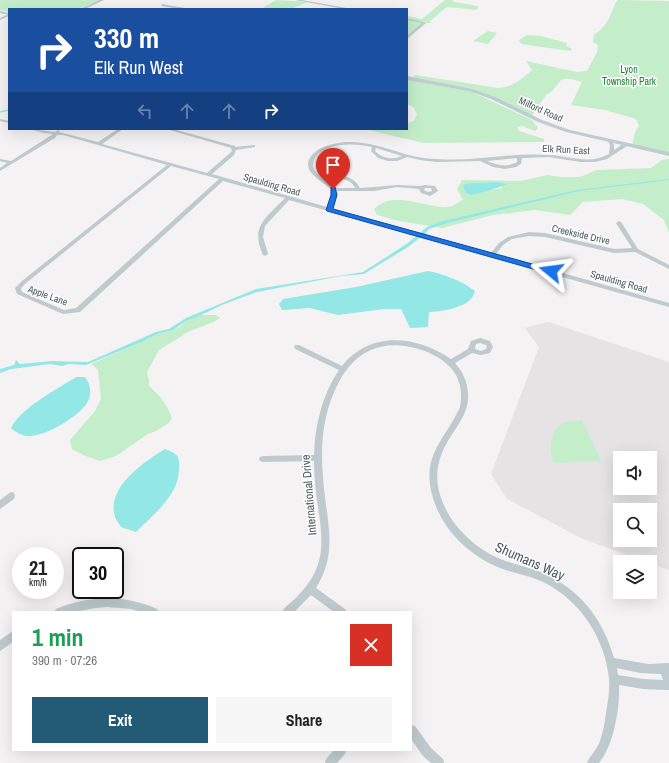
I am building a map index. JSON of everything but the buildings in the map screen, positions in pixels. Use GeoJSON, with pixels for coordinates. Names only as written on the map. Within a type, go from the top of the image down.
{"type":"FeatureCollection","features":[{"type":"Feature","properties":{"kind":"street"},"geometry":{"type":"LineString","coordinates":[[84,8],[102,0]]}},
{"type":"Feature","properties":{"kind":"street"},"geometry":{"type":"LineString","coordinates":[[297,0],[344,8]]}},
{"type":"Feature","properties":{"kind":"street"},"geometry":{"type":"LineString","coordinates":[[162,5],[179,8]]}},
{"type":"Feature","properties":{"kind":"street"},"geometry":{"type":"LineString","coordinates":[[408,18],[424,23],[408,37]]}},
{"type":"Feature","properties":{"kind":"street","name":"Milford Road"},"geometry":{"type":"LineString","coordinates":[[408,78],[470,90],[493,98],[551,125],[580,134],[669,154]]}},
{"type":"Feature","properties":{"kind":"street","name":"Spaulding Road"},"geometry":{"type":"LineString","coordinates":[[35,130],[44,132],[57,131],[329,210],[669,305]]}},
{"type":"Feature","properties":{"kind":"street"},"geometry":{"type":"LineString","coordinates":[[98,144],[119,130]]}},
{"type":"Feature","properties":{"kind":"street"},"geometry":{"type":"LineString","coordinates":[[172,130],[226,144],[234,149],[253,146]]}},
{"type":"Feature","properties":{"kind":"street"},"geometry":{"type":"LineString","coordinates":[[2,167],[53,137],[57,131]]}},
{"type":"Feature","properties":{"kind":"street"},"geometry":{"type":"LineString","coordinates":[[610,141],[612,145],[611,154]]}},
{"type":"Feature","properties":{"kind":"street","name":"Elk Run East"},"geometry":{"type":"LineString","coordinates":[[321,180],[311,169],[310,164],[312,157],[327,147],[352,143],[420,159],[453,162],[546,156],[574,160],[602,159],[625,145]]}},
{"type":"Feature","properties":{"kind":"street","name":"Elk Run East"},"geometry":{"type":"LineString","coordinates":[[374,147],[374,153],[382,158],[396,159],[406,156]]}},
{"type":"Feature","properties":{"kind":"street"},"geometry":{"type":"LineString","coordinates":[[208,175],[230,157],[234,149]]}},
{"type":"Feature","properties":{"kind":"street","name":"Elk Run East"},"geometry":{"type":"LineString","coordinates":[[481,160],[495,166],[507,168],[515,166],[519,163],[520,157]]}},
{"type":"Feature","properties":{"kind":"street"},"geometry":{"type":"LineString","coordinates":[[0,160],[11,163]]}},
{"type":"Feature","properties":{"kind":"street","name":"Apple Lane"},"geometry":{"type":"LineString","coordinates":[[171,164],[24,282],[18,288],[19,293],[63,312],[78,310],[222,179]]}},
{"type":"Feature","properties":{"kind":"street"},"geometry":{"type":"LineString","coordinates":[[321,180],[344,177],[354,182],[358,189]]}},
{"type":"Feature","properties":{"kind":"street"},"geometry":{"type":"LineString","coordinates":[[321,180],[330,185],[333,190],[334,195],[329,210]]}},
{"type":"Feature","properties":{"kind":"street"},"geometry":{"type":"LineString","coordinates":[[333,190],[374,189],[397,186],[421,188]]}},
{"type":"Feature","properties":{"kind":"street"},"geometry":{"type":"LineString","coordinates":[[265,254],[260,237],[262,226],[288,198]]}},
{"type":"Feature","properties":{"kind":"street"},"geometry":{"type":"LineString","coordinates":[[619,223],[636,250],[669,266]]}},
{"type":"Feature","properties":{"kind":"street","name":"Creekside Drive"},"geometry":{"type":"LineString","coordinates":[[492,255],[501,244],[510,238],[529,234],[544,235],[614,251],[636,250]]}},
{"type":"Feature","properties":{"kind":"street","name":"International Drive"},"geometry":{"type":"LineString","coordinates":[[288,611],[300,601],[310,588],[322,566],[326,541],[326,526],[320,492],[318,458],[320,434],[325,408],[334,383],[343,369],[357,354],[373,346],[391,342],[413,344],[423,347],[433,351],[450,363]]}},
{"type":"Feature","properties":{"kind":"street"},"geometry":{"type":"LineString","coordinates":[[297,347],[343,369]]}},
{"type":"Feature","properties":{"kind":"street"},"geometry":{"type":"LineString","coordinates":[[450,363],[472,350]]}},
{"type":"Feature","properties":{"kind":"street","name":"Shumans Way"},"geometry":{"type":"LineString","coordinates":[[450,363],[461,379],[466,398],[464,408],[440,448],[434,465],[434,488],[438,501],[443,513],[458,534],[476,549],[500,563],[545,578],[555,583],[570,594],[587,611],[601,633],[610,662],[615,690],[609,728],[599,756],[592,763]]}},
{"type":"Feature","properties":{"kind":"street"},"geometry":{"type":"LineString","coordinates":[[263,459],[318,458]]}},
{"type":"Feature","properties":{"kind":"street"},"geometry":{"type":"LineString","coordinates":[[0,504],[11,496]]}},
{"type":"Feature","properties":{"kind":"street"},"geometry":{"type":"LineString","coordinates":[[310,588],[341,611]]}},
{"type":"Feature","properties":{"kind":"street"},"geometry":{"type":"LineString","coordinates":[[62,611],[79,606],[104,602],[132,604],[151,611]]}},
{"type":"Feature","properties":{"kind":"street"},"geometry":{"type":"LineString","coordinates":[[0,646],[12,637]]}},
{"type":"Feature","properties":{"kind":"street"},"geometry":{"type":"LineString","coordinates":[[610,662],[666,669],[669,684],[643,684],[614,679]]}},
{"type":"Feature","properties":{"kind":"street"},"geometry":{"type":"LineString","coordinates":[[412,731],[427,752],[440,763]]}},
{"type":"Feature","properties":{"kind":"street"},"geometry":{"type":"LineString","coordinates":[[330,763],[340,751]]}},
{"type":"Feature","properties":{"kind":"shaded area"},"geometry":{"type":"Polygon","coordinates":[[[548,322],[669,362],[669,570],[657,566],[657,555],[627,555],[583,539],[507,499],[491,474],[539,347],[525,328],[548,322]]]}},
{"type":"Feature","properties":{"kind":"green space"},"geometry":{"type":"Polygon","coordinates":[[[0,0],[99,0],[80,8],[8,8],[8,12],[0,10],[0,0]]]}},
{"type":"Feature","properties":{"kind":"green space"},"geometry":{"type":"Polygon","coordinates":[[[276,0],[307,2],[293,8],[264,7],[276,0]]]}},
{"type":"Feature","properties":{"kind":"green space"},"geometry":{"type":"Polygon","coordinates":[[[445,0],[452,0],[455,2],[478,6],[476,10],[447,7],[430,21],[431,23],[424,23],[408,37],[408,16],[422,19],[445,0]]]}},
{"type":"Feature","properties":{"kind":"green space","name":"Lyon Township Park"},"geometry":{"type":"Polygon","coordinates":[[[618,0],[669,1],[669,154],[632,146],[635,132],[639,126],[636,119],[605,110],[571,105],[582,82],[569,79],[561,80],[552,91],[546,95],[531,117],[493,98],[470,90],[412,79],[415,75],[498,88],[509,86],[532,70],[526,61],[577,72],[587,71],[597,52],[598,45],[593,42],[594,35],[605,25],[618,0]]]}},
{"type":"Feature","properties":{"kind":"green space"},"geometry":{"type":"Polygon","coordinates":[[[488,31],[497,33],[488,44],[473,41],[488,31]]]}},
{"type":"Feature","properties":{"kind":"green space"},"geometry":{"type":"Polygon","coordinates":[[[527,35],[541,36],[567,43],[566,46],[572,49],[570,51],[521,44],[519,40],[527,35]]]}},
{"type":"Feature","properties":{"kind":"green space"},"geometry":{"type":"Polygon","coordinates":[[[408,79],[470,91],[532,120],[538,128],[535,131],[522,126],[517,127],[519,131],[544,139],[544,142],[424,143],[368,130],[408,130],[408,123],[414,121],[417,114],[413,107],[408,104],[408,79]]]}},
{"type":"Feature","properties":{"kind":"green space"},"geometry":{"type":"Polygon","coordinates":[[[669,159],[669,233],[664,220],[643,204],[622,199],[583,202],[570,215],[535,210],[493,215],[442,228],[399,221],[377,215],[374,209],[382,203],[400,200],[440,207],[449,207],[463,200],[457,189],[462,180],[521,181],[547,175],[580,177],[597,170],[651,168],[662,160],[669,159]],[[497,182],[470,183],[476,194],[488,190],[503,188],[497,182]]]}},
{"type":"Feature","properties":{"kind":"green space"},"geometry":{"type":"Polygon","coordinates":[[[200,315],[216,315],[220,318],[214,322],[190,331],[159,350],[147,372],[149,386],[163,400],[168,408],[172,418],[169,423],[148,434],[116,456],[100,461],[72,449],[70,440],[95,411],[101,399],[98,370],[91,364],[160,333],[178,328],[188,320],[200,315]]]}},
{"type":"Feature","properties":{"kind":"green space"},"geometry":{"type":"Polygon","coordinates":[[[582,420],[601,461],[553,463],[551,441],[555,431],[563,423],[582,420]]]}},
{"type":"Feature","properties":{"kind":"water"},"geometry":{"type":"Polygon","coordinates":[[[669,179],[579,191],[447,223],[429,229],[408,247],[364,274],[341,276],[257,292],[188,320],[173,330],[160,333],[86,365],[69,364],[62,366],[50,364],[11,369],[0,373],[0,369],[14,365],[16,360],[20,364],[52,361],[88,362],[156,332],[169,329],[186,318],[256,289],[363,272],[408,243],[427,227],[443,221],[577,190],[669,179]]]}},
{"type":"Feature","properties":{"kind":"water"},"geometry":{"type":"Polygon","coordinates":[[[497,182],[507,184],[471,195],[465,192],[463,185],[470,183],[497,182]]]}},
{"type":"Feature","properties":{"kind":"water"},"geometry":{"type":"Polygon","coordinates":[[[428,271],[453,278],[475,291],[470,300],[462,305],[445,310],[429,312],[428,327],[410,328],[401,309],[384,309],[338,315],[310,308],[282,310],[279,304],[283,299],[356,287],[428,271]]]}},
{"type":"Feature","properties":{"kind":"water"},"geometry":{"type":"Polygon","coordinates":[[[76,377],[85,377],[89,383],[90,390],[90,397],[87,403],[77,414],[53,429],[38,435],[23,435],[11,428],[16,420],[31,406],[76,377]]]}},
{"type":"Feature","properties":{"kind":"water"},"geometry":{"type":"Polygon","coordinates":[[[165,449],[173,452],[177,456],[179,462],[178,479],[169,497],[157,512],[136,532],[121,527],[115,517],[114,506],[116,496],[121,486],[138,468],[165,449]]]}},
{"type":"Feature","properties":{"kind":"waterway"},"geometry":{"type":"LineString","coordinates":[[0,112],[8,110]]}},
{"type":"Feature","properties":{"kind":"route"},"geometry":{"type":"LineString","coordinates":[[333,189],[334,195],[329,210],[551,271]]}}]}
